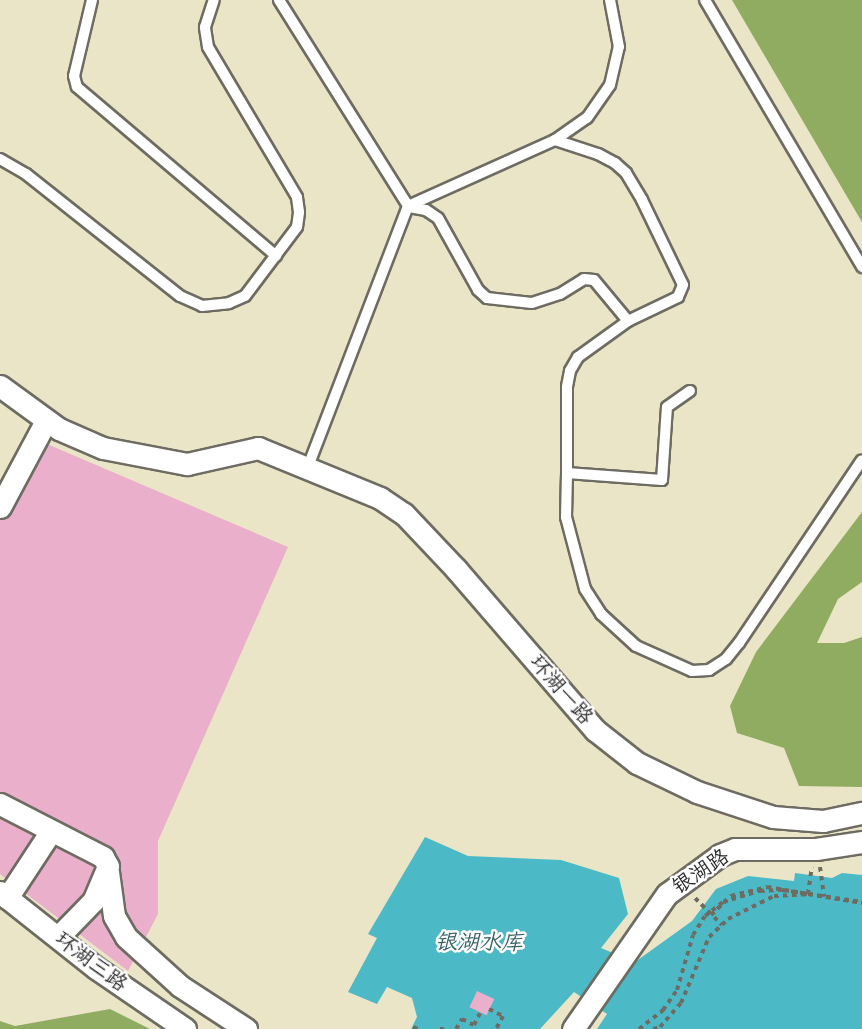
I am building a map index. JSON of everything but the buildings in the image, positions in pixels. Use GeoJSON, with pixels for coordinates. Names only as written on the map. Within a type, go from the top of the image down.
{"type":"FeatureCollection","features":[{"type":"Feature","properties":{"kind":"street","name":"环湖一路"},"geometry":{"type":"LineString","coordinates":[[0,387],[46,421],[85,443],[187,464],[258,448],[360,488],[404,514],[595,730],[638,763],[697,792],[773,818],[823,821],[862,813]]}},
{"type":"Feature","properties":{"kind":"street"},"geometry":{"type":"LineString","coordinates":[[0,507],[46,421]]}},
{"type":"Feature","properties":{"kind":"street"},"geometry":{"type":"LineString","coordinates":[[0,804],[103,857],[108,872],[114,916],[126,937],[180,986],[246,1029]]}},
{"type":"Feature","properties":{"kind":"street"},"geometry":{"type":"LineString","coordinates":[[4,895],[51,831]]}},
{"type":"Feature","properties":{"kind":"street","name":"银湖路"},"geometry":{"type":"LineString","coordinates":[[573,1029],[632,948],[662,900],[680,882],[735,849],[814,857],[862,842]]}},
{"type":"Feature","properties":{"kind":"street"},"geometry":{"type":"LineString","coordinates":[[58,937],[86,911],[108,872]]}},
{"type":"Feature","properties":{"kind":"street","name":"环湖三路"},"geometry":{"type":"LineString","coordinates":[[4,895],[96,968],[186,1029]]}},
{"type":"Feature","properties":{"kind":"lane"},"geometry":{"type":"LineString","coordinates":[[92,0],[75,66],[77,87],[276,256]]}},
{"type":"Feature","properties":{"kind":"lane"},"geometry":{"type":"LineString","coordinates":[[0,159],[26,174],[180,296],[202,306],[229,303],[245,296],[297,227],[297,197],[208,46],[205,27],[214,0]]}},
{"type":"Feature","properties":{"kind":"lane"},"geometry":{"type":"LineString","coordinates":[[279,0],[408,206],[426,210],[438,218],[478,290],[486,298],[532,303],[561,294],[584,279],[594,280],[628,321]]}},
{"type":"Feature","properties":{"kind":"lane"},"geometry":{"type":"LineString","coordinates":[[307,469],[408,206],[555,140],[587,118],[610,85],[619,47],[610,0]]}},
{"type":"Feature","properties":{"kind":"lane"},"geometry":{"type":"LineString","coordinates":[[705,0],[862,267]]}},
{"type":"Feature","properties":{"kind":"lane"},"geometry":{"type":"LineString","coordinates":[[555,140],[598,154],[626,173],[683,279],[678,297],[628,321],[589,347],[570,371],[566,518],[585,589],[600,614],[636,646],[692,670],[709,670],[726,659],[739,643],[862,460]]}},
{"type":"Feature","properties":{"kind":"lane"},"geometry":{"type":"LineString","coordinates":[[567,473],[662,480],[667,407],[690,391]]}},
{"type":"Feature","properties":{"kind":"path"},"geometry":{"type":"LineString","coordinates":[[808,894],[814,857]]}},
{"type":"Feature","properties":{"kind":"path"},"geometry":{"type":"LineString","coordinates":[[814,857],[824,897]]}},
{"type":"Feature","properties":{"kind":"path"},"geometry":{"type":"LineString","coordinates":[[680,882],[722,925]]}},
{"type":"Feature","properties":{"kind":"path"},"geometry":{"type":"LineString","coordinates":[[711,915],[731,896],[767,886],[862,902]]}},
{"type":"Feature","properties":{"kind":"path"},"geometry":{"type":"LineString","coordinates":[[639,1029],[663,1010],[677,990],[693,935],[705,916],[723,902],[760,891],[862,902]]}},
{"type":"Feature","properties":{"kind":"path"},"geometry":{"type":"LineString","coordinates":[[653,1029],[660,1028],[681,1003],[705,944],[722,925],[774,896],[808,894]]}},
{"type":"Feature","properties":{"kind":"path"},"geometry":{"type":"LineString","coordinates":[[489,1009],[503,1016],[496,1029]]}},
{"type":"Feature","properties":{"kind":"path"},"geometry":{"type":"LineString","coordinates":[[456,1029],[462,1019],[474,1025],[480,1012]]}},
{"type":"Feature","properties":{"kind":"path"},"geometry":{"type":"LineString","coordinates":[[440,1029],[448,1029]]}},
{"type":"Feature","properties":{"kind":"green space"},"geometry":{"type":"Polygon","coordinates":[[[732,0],[862,0],[862,222],[849,200],[732,0]]]}},
{"type":"Feature","properties":{"kind":"green space"},"geometry":{"type":"Polygon","coordinates":[[[862,512],[862,582],[838,599],[817,643],[844,643],[862,637],[862,787],[799,786],[784,748],[737,733],[730,706],[756,652],[862,512]]]}},
{"type":"Feature","properties":{"kind":"green space"},"geometry":{"type":"Polygon","coordinates":[[[110,1009],[150,1029],[0,1029],[0,1021],[15,1026],[110,1009]]]}},
{"type":"Feature","properties":{"kind":"water","name":"银湖水库"},"geometry":{"type":"Polygon","coordinates":[[[425,837],[468,856],[561,860],[619,878],[628,914],[601,948],[635,962],[692,921],[716,889],[748,876],[794,881],[795,873],[832,878],[842,873],[862,875],[862,1029],[597,1029],[607,1014],[574,992],[540,1029],[411,1029],[417,1017],[412,998],[387,987],[377,1004],[348,992],[377,938],[368,934],[425,837]]]}}]}
